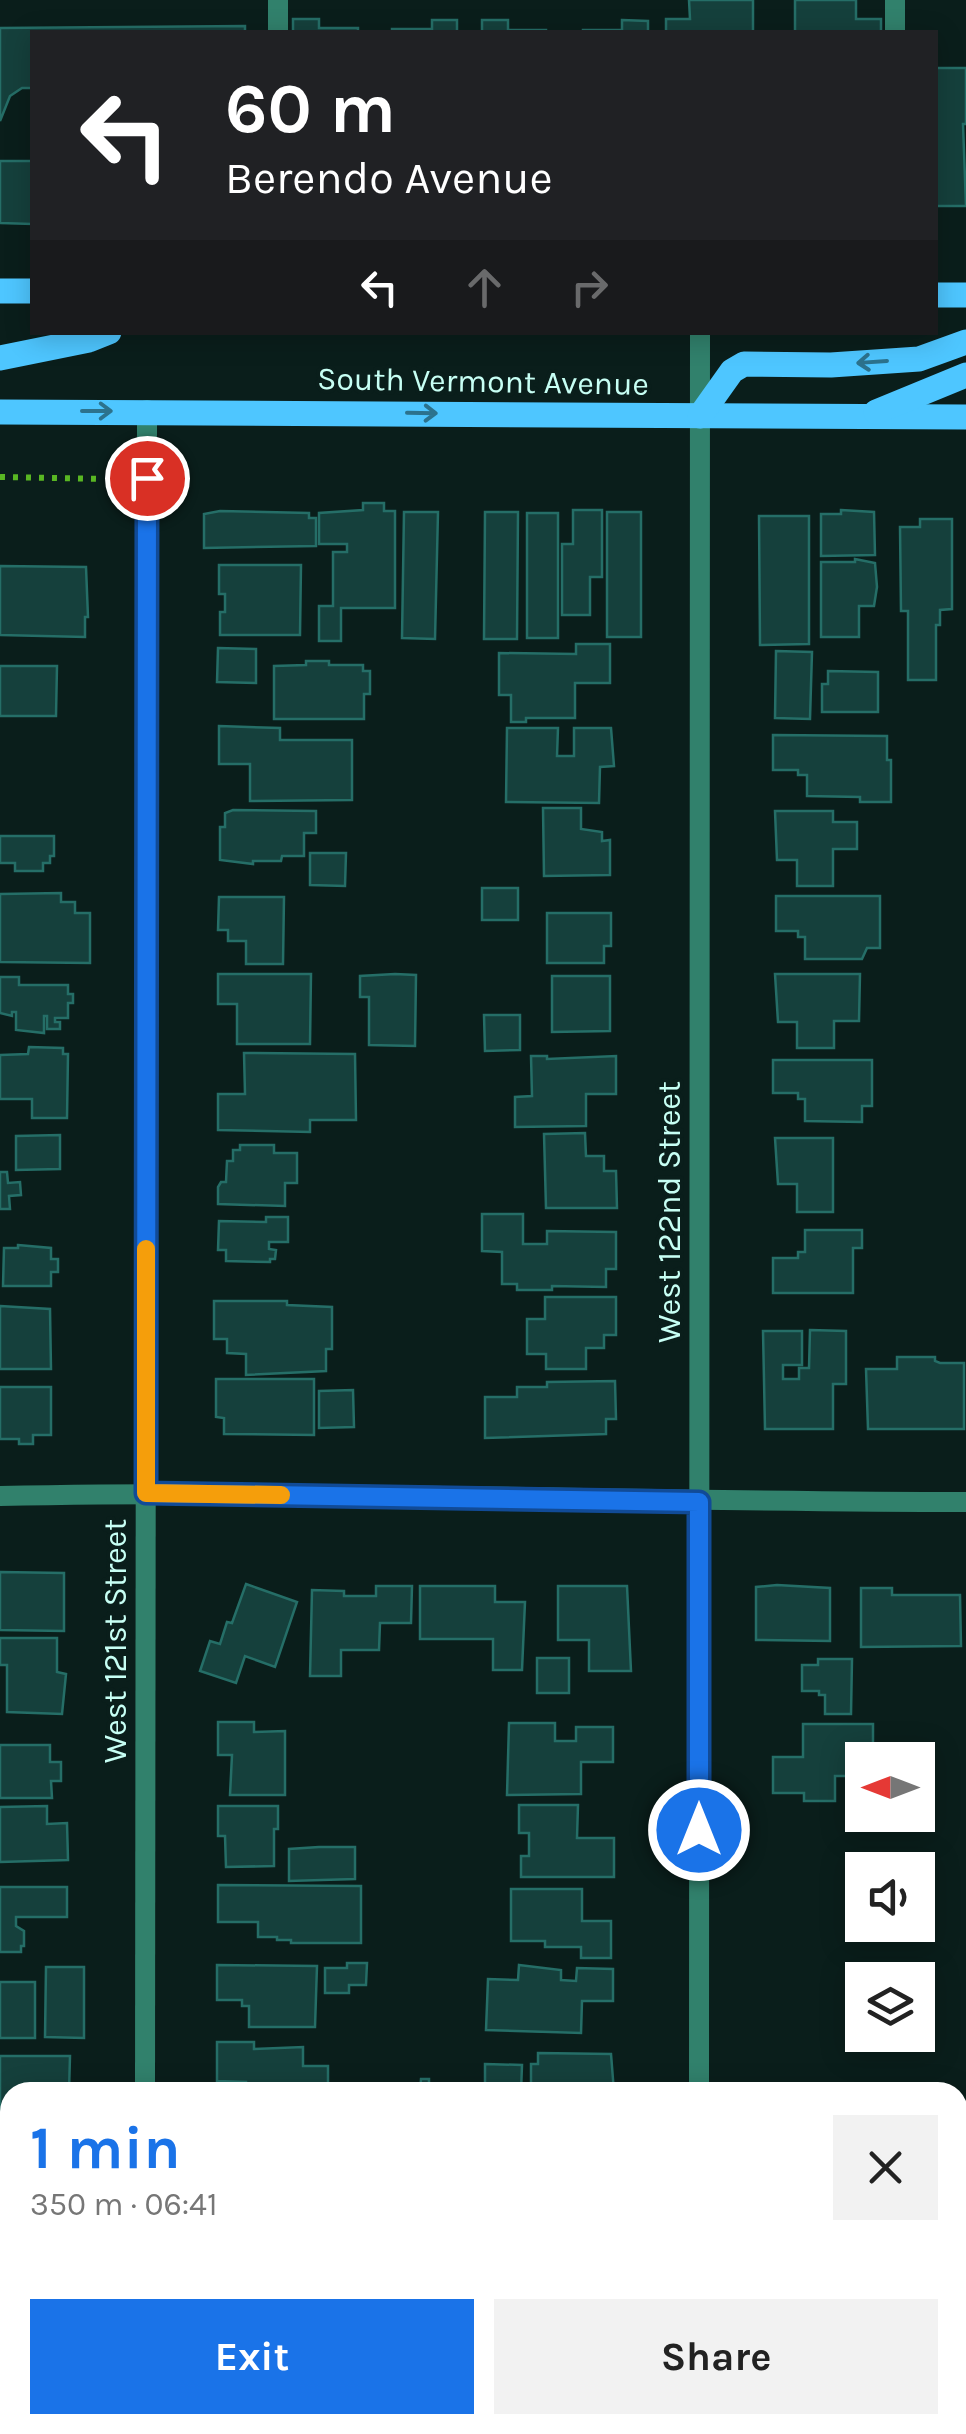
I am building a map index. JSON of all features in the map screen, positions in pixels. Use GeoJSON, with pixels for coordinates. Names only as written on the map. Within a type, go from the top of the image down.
{"type":"FeatureCollection","features":[{"type":"Feature","properties":{"kind":"main road"},"geometry":{"type":"LineString","coordinates":[[0,291],[30,291]]}},
{"type":"Feature","properties":{"kind":"main road"},"geometry":{"type":"LineString","coordinates":[[938,295],[966,295]]}},
{"type":"Feature","properties":{"kind":"main road"},"geometry":{"type":"LineString","coordinates":[[0,358],[102,335]]}},
{"type":"Feature","properties":{"kind":"main road"},"geometry":{"type":"LineString","coordinates":[[700,416],[732,371],[744,364],[919,359],[966,342]]}},
{"type":"Feature","properties":{"kind":"main road"},"geometry":{"type":"LineString","coordinates":[[867,416],[966,375]]}},
{"type":"Feature","properties":{"kind":"main road","name":"South Vermont Avenue"},"geometry":{"type":"LineString","coordinates":[[0,412],[966,417]]}},
{"type":"Feature","properties":{"kind":"street"},"geometry":{"type":"LineString","coordinates":[[278,0],[278,30]]}},
{"type":"Feature","properties":{"kind":"street"},"geometry":{"type":"LineString","coordinates":[[895,0],[895,30]]}},
{"type":"Feature","properties":{"kind":"street","name":"West 122nd Street"},"geometry":{"type":"LineString","coordinates":[[699,2082],[700,335]]}},
{"type":"Feature","properties":{"kind":"street","name":"West 121st Street"},"geometry":{"type":"LineString","coordinates":[[144,2082],[147,410]]}},
{"type":"Feature","properties":{"kind":"street"},"geometry":{"type":"LineString","coordinates":[[0,1496],[146,1493],[966,1502]]}},
{"type":"Feature","properties":{"kind":"path"},"geometry":{"type":"LineString","coordinates":[[0,477],[104,479]]}},
{"type":"Feature","properties":{"kind":"building"},"geometry":{"type":"Polygon","coordinates":[[[689,0],[753,0],[753,30],[666,30],[666,19],[690,19],[689,0]]]}},
{"type":"Feature","properties":{"kind":"building"},"geometry":{"type":"Polygon","coordinates":[[[795,0],[856,0],[856,19],[881,19],[881,30],[795,30],[795,0]]]}},
{"type":"Feature","properties":{"kind":"building"},"geometry":{"type":"Polygon","coordinates":[[[293,19],[319,19],[319,28],[358,28],[358,30],[293,30],[293,19]]]}},
{"type":"Feature","properties":{"kind":"building"},"geometry":{"type":"Polygon","coordinates":[[[432,20],[457,20],[457,30],[392,30],[392,29],[432,29],[432,20]]]}},
{"type":"Feature","properties":{"kind":"building"},"geometry":{"type":"Polygon","coordinates":[[[482,20],[508,20],[508,30],[482,30],[482,20]]]}},
{"type":"Feature","properties":{"kind":"building"},"geometry":{"type":"Polygon","coordinates":[[[622,20],[648,21],[648,30],[622,30],[622,20]]]}},
{"type":"Feature","properties":{"kind":"building"},"geometry":{"type":"Polygon","coordinates":[[[245,26],[245,30],[30,30],[30,88],[10,96],[0,121],[0,28],[245,26]]]}},
{"type":"Feature","properties":{"kind":"building"},"geometry":{"type":"Polygon","coordinates":[[[938,68],[966,68],[966,206],[938,206],[938,68]]]}},
{"type":"Feature","properties":{"kind":"building"},"geometry":{"type":"Polygon","coordinates":[[[0,161],[30,161],[30,224],[0,223],[0,161]]]}},
{"type":"Feature","properties":{"kind":"building"},"geometry":{"type":"Polygon","coordinates":[[[363,503],[384,503],[384,511],[395,511],[395,608],[341,608],[341,641],[319,641],[319,606],[333,606],[333,552],[347,552],[347,544],[319,544],[319,513],[363,510],[363,503]]]}},
{"type":"Feature","properties":{"kind":"building"},"geometry":{"type":"Polygon","coordinates":[[[573,510],[602,510],[602,577],[590,577],[590,615],[562,615],[562,544],[573,544],[573,510]]]}},
{"type":"Feature","properties":{"kind":"building"},"geometry":{"type":"Polygon","coordinates":[[[841,510],[874,512],[875,555],[821,556],[821,514],[841,514],[841,510]]]}},
{"type":"Feature","properties":{"kind":"building"},"geometry":{"type":"Polygon","coordinates":[[[404,512],[438,512],[435,639],[402,638],[404,512]]]}},
{"type":"Feature","properties":{"kind":"building"},"geometry":{"type":"Polygon","coordinates":[[[485,512],[518,512],[517,639],[484,639],[485,512]]]}},
{"type":"Feature","properties":{"kind":"building"},"geometry":{"type":"Polygon","coordinates":[[[607,512],[641,512],[641,637],[607,637],[607,512]]]}},
{"type":"Feature","properties":{"kind":"building"},"geometry":{"type":"Polygon","coordinates":[[[309,513],[309,518],[316,518],[316,546],[204,548],[204,514],[309,513]]]}},
{"type":"Feature","properties":{"kind":"building"},"geometry":{"type":"Polygon","coordinates":[[[527,513],[558,513],[558,638],[527,638],[527,513]]]}},
{"type":"Feature","properties":{"kind":"building"},"geometry":{"type":"Polygon","coordinates":[[[759,516],[809,516],[809,644],[760,645],[759,516]]]}},
{"type":"Feature","properties":{"kind":"building"},"geometry":{"type":"Polygon","coordinates":[[[920,519],[952,519],[952,609],[940,610],[940,625],[936,625],[936,680],[908,680],[908,611],[901,611],[900,527],[920,527],[920,519]]]}},
{"type":"Feature","properties":{"kind":"building"},"geometry":{"type":"Polygon","coordinates":[[[855,559],[875,563],[874,606],[859,606],[859,637],[821,637],[821,562],[855,559]]]}},
{"type":"Feature","properties":{"kind":"building"},"geometry":{"type":"Polygon","coordinates":[[[219,565],[301,565],[300,635],[220,635],[225,594],[219,594],[219,565]]]}},
{"type":"Feature","properties":{"kind":"building"},"geometry":{"type":"Polygon","coordinates":[[[0,566],[86,567],[85,637],[0,635],[0,566]]]}},
{"type":"Feature","properties":{"kind":"building"},"geometry":{"type":"Polygon","coordinates":[[[576,644],[610,644],[610,683],[575,683],[575,718],[526,718],[526,722],[511,722],[511,695],[499,695],[499,653],[576,654],[576,644]]]}},
{"type":"Feature","properties":{"kind":"building"},"geometry":{"type":"Polygon","coordinates":[[[218,648],[256,649],[256,683],[217,682],[218,648]]]}},
{"type":"Feature","properties":{"kind":"building"},"geometry":{"type":"Polygon","coordinates":[[[776,651],[812,652],[810,719],[775,718],[776,651]]]}},
{"type":"Feature","properties":{"kind":"building"},"geometry":{"type":"Polygon","coordinates":[[[306,661],[363,665],[363,671],[370,671],[370,694],[364,694],[364,719],[274,719],[274,666],[306,665],[306,661]]]}},
{"type":"Feature","properties":{"kind":"building"},"geometry":{"type":"Polygon","coordinates":[[[0,666],[57,666],[56,716],[0,716],[0,666]]]}},
{"type":"Feature","properties":{"kind":"building"},"geometry":{"type":"Polygon","coordinates":[[[828,671],[878,672],[878,712],[822,712],[822,684],[828,684],[828,671]]]}},
{"type":"Feature","properties":{"kind":"building"},"geometry":{"type":"Polygon","coordinates":[[[219,726],[280,728],[280,740],[352,740],[352,800],[250,801],[250,764],[219,764],[219,726]]]}},
{"type":"Feature","properties":{"kind":"building"},"geometry":{"type":"Polygon","coordinates":[[[507,728],[558,728],[557,756],[574,756],[574,728],[611,728],[614,766],[600,767],[599,803],[506,802],[507,728]]]}},
{"type":"Feature","properties":{"kind":"building"},"geometry":{"type":"Polygon","coordinates":[[[773,735],[887,736],[891,802],[807,796],[807,775],[798,775],[798,770],[773,770],[773,735]]]}},
{"type":"Feature","properties":{"kind":"building"},"geometry":{"type":"Polygon","coordinates":[[[543,808],[581,808],[581,829],[602,832],[602,841],[610,840],[610,875],[544,876],[543,808]]]}},
{"type":"Feature","properties":{"kind":"building"},"geometry":{"type":"Polygon","coordinates":[[[316,811],[316,833],[304,833],[304,856],[282,856],[281,861],[253,864],[220,860],[220,827],[225,827],[225,813],[316,811]]]}},
{"type":"Feature","properties":{"kind":"building"},"geometry":{"type":"Polygon","coordinates":[[[775,811],[833,811],[833,822],[857,822],[857,849],[833,849],[833,886],[797,886],[797,860],[777,860],[775,811]]]}},
{"type":"Feature","properties":{"kind":"building"},"geometry":{"type":"Polygon","coordinates":[[[0,836],[54,836],[54,856],[50,856],[50,863],[43,863],[43,871],[15,871],[15,863],[0,863],[0,836]]]}},
{"type":"Feature","properties":{"kind":"building"},"geometry":{"type":"Polygon","coordinates":[[[310,853],[346,853],[345,886],[310,885],[310,853]]]}},
{"type":"Feature","properties":{"kind":"building"},"geometry":{"type":"Polygon","coordinates":[[[482,888],[518,888],[518,920],[482,920],[482,888]]]}},
{"type":"Feature","properties":{"kind":"building"},"geometry":{"type":"Polygon","coordinates":[[[61,893],[61,902],[75,902],[75,913],[90,913],[90,963],[0,962],[0,894],[61,893]]]}},
{"type":"Feature","properties":{"kind":"building"},"geometry":{"type":"Polygon","coordinates":[[[776,896],[880,896],[880,948],[867,948],[862,959],[805,959],[805,937],[798,937],[798,931],[776,931],[776,896]]]}},
{"type":"Feature","properties":{"kind":"building"},"geometry":{"type":"Polygon","coordinates":[[[219,897],[284,897],[283,964],[246,964],[246,941],[228,941],[228,930],[218,930],[219,897]]]}},
{"type":"Feature","properties":{"kind":"building"},"geometry":{"type":"Polygon","coordinates":[[[547,913],[611,913],[611,946],[604,946],[604,963],[547,963],[547,913]]]}},
{"type":"Feature","properties":{"kind":"building"},"geometry":{"type":"Polygon","coordinates":[[[218,974],[311,974],[310,1044],[237,1044],[237,1004],[218,1004],[218,974]]]}},
{"type":"Feature","properties":{"kind":"building"},"geometry":{"type":"Polygon","coordinates":[[[775,974],[860,974],[859,1021],[834,1021],[834,1048],[797,1048],[797,1022],[778,1022],[775,974]]]}},
{"type":"Feature","properties":{"kind":"building"},"geometry":{"type":"Polygon","coordinates":[[[416,975],[415,1046],[369,1045],[369,997],[360,997],[360,976],[416,975]]]}},
{"type":"Feature","properties":{"kind":"building"},"geometry":{"type":"Polygon","coordinates":[[[552,976],[610,976],[610,1031],[552,1032],[552,976]]]}},
{"type":"Feature","properties":{"kind":"building"},"geometry":{"type":"Polygon","coordinates":[[[0,977],[19,977],[19,985],[68,985],[73,1003],[68,1003],[68,1018],[55,1018],[60,1029],[47,1029],[44,1016],[44,1033],[16,1030],[16,1012],[12,1016],[0,1013],[0,977]]]}},
{"type":"Feature","properties":{"kind":"building"},"geometry":{"type":"Polygon","coordinates":[[[484,1015],[520,1015],[520,1050],[485,1051],[484,1015]]]}},
{"type":"Feature","properties":{"kind":"building"},"geometry":{"type":"Polygon","coordinates":[[[29,1047],[63,1048],[63,1054],[68,1054],[67,1118],[32,1118],[32,1099],[0,1099],[0,1055],[28,1054],[29,1047]]]}},
{"type":"Feature","properties":{"kind":"building"},"geometry":{"type":"Polygon","coordinates":[[[244,1053],[355,1054],[356,1120],[310,1120],[310,1132],[218,1130],[218,1094],[245,1094],[244,1053]]]}},
{"type":"Feature","properties":{"kind":"building"},"geometry":{"type":"Polygon","coordinates":[[[531,1056],[616,1056],[616,1094],[586,1094],[586,1126],[515,1127],[515,1097],[532,1096],[531,1056]]]}},
{"type":"Feature","properties":{"kind":"building"},"geometry":{"type":"Polygon","coordinates":[[[773,1060],[872,1060],[872,1106],[862,1106],[862,1122],[805,1121],[805,1099],[798,1099],[798,1093],[773,1093],[773,1060]]]}},
{"type":"Feature","properties":{"kind":"building"},"geometry":{"type":"Polygon","coordinates":[[[585,1133],[586,1156],[604,1156],[604,1171],[616,1171],[617,1208],[546,1208],[544,1134],[585,1133]]]}},
{"type":"Feature","properties":{"kind":"building"},"geometry":{"type":"Polygon","coordinates":[[[60,1135],[60,1169],[16,1170],[16,1136],[60,1135]]]}},
{"type":"Feature","properties":{"kind":"building"},"geometry":{"type":"Polygon","coordinates":[[[775,1138],[833,1138],[833,1212],[797,1212],[797,1184],[778,1184],[775,1138]]]}},
{"type":"Feature","properties":{"kind":"building"},"geometry":{"type":"Polygon","coordinates":[[[240,1145],[274,1145],[274,1153],[297,1153],[297,1183],[285,1183],[285,1206],[218,1204],[218,1187],[226,1182],[227,1161],[233,1161],[233,1150],[240,1150],[240,1145]]]}},
{"type":"Feature","properties":{"kind":"building"},"geometry":{"type":"Polygon","coordinates":[[[0,1172],[7,1172],[8,1183],[20,1182],[21,1195],[9,1196],[10,1209],[0,1209],[0,1172]]]}},
{"type":"Feature","properties":{"kind":"building"},"geometry":{"type":"Polygon","coordinates":[[[482,1214],[523,1214],[523,1244],[547,1244],[547,1231],[616,1232],[616,1269],[606,1269],[606,1287],[517,1290],[517,1284],[502,1284],[502,1252],[482,1251],[482,1214]]]}},
{"type":"Feature","properties":{"kind":"building"},"geometry":{"type":"Polygon","coordinates":[[[266,1217],[288,1217],[288,1242],[269,1242],[269,1249],[276,1250],[275,1259],[226,1261],[226,1250],[218,1250],[219,1221],[266,1222],[266,1217]]]}},
{"type":"Feature","properties":{"kind":"building"},"geometry":{"type":"Polygon","coordinates":[[[805,1230],[862,1230],[862,1248],[853,1248],[853,1293],[773,1293],[773,1258],[798,1258],[798,1252],[805,1252],[805,1230]]]}},
{"type":"Feature","properties":{"kind":"building"},"geometry":{"type":"Polygon","coordinates":[[[4,1248],[51,1248],[51,1259],[58,1259],[58,1272],[51,1272],[51,1286],[3,1286],[4,1248]]]}},
{"type":"Feature","properties":{"kind":"building"},"geometry":{"type":"Polygon","coordinates":[[[545,1297],[616,1297],[616,1335],[604,1335],[604,1348],[586,1348],[586,1369],[546,1369],[546,1354],[527,1354],[527,1319],[545,1319],[545,1297]]]}},
{"type":"Feature","properties":{"kind":"building"},"geometry":{"type":"Polygon","coordinates":[[[214,1301],[287,1301],[287,1305],[332,1307],[332,1349],[326,1349],[326,1371],[246,1375],[246,1354],[227,1353],[227,1339],[214,1339],[214,1301]]]}},
{"type":"Feature","properties":{"kind":"building"},"geometry":{"type":"Polygon","coordinates":[[[0,1306],[50,1309],[51,1369],[0,1369],[0,1306]]]}},
{"type":"Feature","properties":{"kind":"building"},"geometry":{"type":"Polygon","coordinates":[[[810,1330],[846,1331],[846,1384],[833,1384],[833,1429],[765,1429],[763,1331],[802,1331],[802,1365],[783,1365],[783,1379],[799,1379],[799,1368],[809,1368],[810,1330]]]}},
{"type":"Feature","properties":{"kind":"building"},"geometry":{"type":"Polygon","coordinates":[[[897,1357],[935,1357],[940,1363],[964,1363],[964,1429],[868,1429],[866,1369],[897,1369],[897,1357]]]}},
{"type":"Feature","properties":{"kind":"building"},"geometry":{"type":"Polygon","coordinates":[[[216,1379],[314,1379],[314,1435],[224,1434],[224,1418],[216,1417],[216,1379]]]}},
{"type":"Feature","properties":{"kind":"building"},"geometry":{"type":"Polygon","coordinates":[[[615,1381],[616,1419],[606,1419],[606,1434],[485,1438],[485,1397],[517,1397],[517,1387],[547,1387],[547,1382],[615,1381]]]}},
{"type":"Feature","properties":{"kind":"building"},"geometry":{"type":"Polygon","coordinates":[[[0,1387],[51,1387],[51,1435],[33,1435],[33,1444],[0,1439],[0,1387]]]}},
{"type":"Feature","properties":{"kind":"building"},"geometry":{"type":"Polygon","coordinates":[[[353,1390],[354,1427],[319,1428],[319,1391],[353,1390]]]}},
{"type":"Feature","properties":{"kind":"building"},"geometry":{"type":"Polygon","coordinates":[[[0,1572],[64,1573],[64,1631],[0,1630],[0,1572]]]}},
{"type":"Feature","properties":{"kind":"building"},"geometry":{"type":"Polygon","coordinates":[[[246,1584],[297,1602],[275,1667],[245,1656],[236,1683],[200,1671],[210,1641],[220,1644],[227,1622],[232,1623],[246,1584]]]}},
{"type":"Feature","properties":{"kind":"building"},"geometry":{"type":"Polygon","coordinates":[[[376,1586],[412,1586],[411,1623],[380,1623],[379,1650],[341,1650],[341,1676],[310,1676],[312,1590],[376,1596],[376,1586]]]}},
{"type":"Feature","properties":{"kind":"building"},"geometry":{"type":"Polygon","coordinates":[[[420,1586],[495,1586],[495,1602],[525,1602],[522,1670],[493,1670],[493,1639],[420,1639],[420,1586]]]}},
{"type":"Feature","properties":{"kind":"building"},"geometry":{"type":"Polygon","coordinates":[[[558,1586],[627,1586],[631,1671],[589,1671],[589,1640],[558,1640],[558,1586]]]}},
{"type":"Feature","properties":{"kind":"building"},"geometry":{"type":"Polygon","coordinates":[[[756,1587],[830,1588],[830,1641],[756,1640],[756,1587]]]}},
{"type":"Feature","properties":{"kind":"building"},"geometry":{"type":"Polygon","coordinates":[[[861,1588],[892,1588],[892,1595],[960,1595],[961,1646],[861,1647],[861,1588]]]}},
{"type":"Feature","properties":{"kind":"building"},"geometry":{"type":"Polygon","coordinates":[[[0,1638],[57,1638],[57,1672],[66,1674],[62,1714],[7,1712],[7,1665],[0,1665],[0,1638]]]}},
{"type":"Feature","properties":{"kind":"building"},"geometry":{"type":"Polygon","coordinates":[[[537,1658],[569,1658],[569,1693],[537,1693],[537,1658]]]}},
{"type":"Feature","properties":{"kind":"building"},"geometry":{"type":"Polygon","coordinates":[[[818,1659],[852,1659],[851,1714],[825,1714],[825,1695],[802,1691],[802,1665],[818,1665],[818,1659]]]}},
{"type":"Feature","properties":{"kind":"building"},"geometry":{"type":"Polygon","coordinates":[[[218,1722],[254,1722],[254,1732],[285,1731],[285,1795],[230,1795],[232,1755],[218,1755],[218,1722]]]}},
{"type":"Feature","properties":{"kind":"building"},"geometry":{"type":"Polygon","coordinates":[[[509,1723],[555,1723],[555,1741],[576,1741],[576,1727],[613,1727],[613,1762],[581,1762],[581,1794],[507,1795],[509,1723]]]}},
{"type":"Feature","properties":{"kind":"building"},"geometry":{"type":"Polygon","coordinates":[[[803,1724],[873,1724],[873,1742],[845,1742],[845,1776],[835,1776],[835,1801],[804,1801],[804,1793],[773,1793],[773,1757],[803,1757],[803,1724]]]}},
{"type":"Feature","properties":{"kind":"building"},"geometry":{"type":"Polygon","coordinates":[[[0,1745],[50,1745],[50,1762],[61,1762],[61,1781],[51,1781],[52,1798],[0,1798],[0,1745]]]}},
{"type":"Feature","properties":{"kind":"building"},"geometry":{"type":"Polygon","coordinates":[[[519,1805],[578,1805],[577,1838],[614,1838],[614,1877],[521,1877],[521,1856],[529,1856],[529,1833],[519,1833],[519,1805]]]}},
{"type":"Feature","properties":{"kind":"building"},"geometry":{"type":"Polygon","coordinates":[[[47,1806],[47,1824],[67,1823],[68,1860],[0,1862],[0,1807],[47,1806]]]}},
{"type":"Feature","properties":{"kind":"building"},"geometry":{"type":"Polygon","coordinates":[[[218,1806],[278,1806],[274,1866],[226,1867],[225,1836],[218,1836],[218,1806]]]}},
{"type":"Feature","properties":{"kind":"building"},"geometry":{"type":"Polygon","coordinates":[[[355,1847],[355,1879],[289,1881],[289,1849],[355,1847]]]}},
{"type":"Feature","properties":{"kind":"building"},"geometry":{"type":"Polygon","coordinates":[[[218,1885],[361,1886],[361,1943],[291,1943],[277,1937],[258,1937],[258,1922],[218,1922],[218,1885]]]}},
{"type":"Feature","properties":{"kind":"building"},"geometry":{"type":"Polygon","coordinates":[[[0,1887],[67,1887],[67,1917],[16,1917],[16,1926],[24,1931],[24,1946],[21,1952],[0,1952],[0,1887]]]}},
{"type":"Feature","properties":{"kind":"building"},"geometry":{"type":"Polygon","coordinates":[[[511,1889],[582,1889],[582,1921],[611,1921],[611,1958],[581,1958],[581,1947],[545,1947],[545,1941],[511,1941],[511,1889]]]}},
{"type":"Feature","properties":{"kind":"building"},"geometry":{"type":"Polygon","coordinates":[[[347,1963],[367,1963],[366,1985],[349,1985],[349,1993],[325,1993],[325,1968],[347,1968],[347,1963]]]}},
{"type":"Feature","properties":{"kind":"building"},"geometry":{"type":"Polygon","coordinates":[[[217,1965],[317,1966],[315,2027],[249,2027],[249,2006],[242,2006],[242,2000],[217,2000],[217,1965]]]}},
{"type":"Feature","properties":{"kind":"building"},"geometry":{"type":"Polygon","coordinates":[[[519,1965],[561,1970],[561,1980],[576,1981],[577,1968],[613,1969],[613,2001],[582,2001],[581,2033],[486,2030],[488,1979],[518,1980],[519,1965]]]}},
{"type":"Feature","properties":{"kind":"building"},"geometry":{"type":"Polygon","coordinates":[[[46,1967],[84,1967],[84,2038],[45,2037],[46,1967]]]}},
{"type":"Feature","properties":{"kind":"building"},"geometry":{"type":"Polygon","coordinates":[[[0,1982],[35,1982],[35,2038],[0,2038],[0,1982]]]}},
{"type":"Feature","properties":{"kind":"building"},"geometry":{"type":"Polygon","coordinates":[[[217,2042],[254,2042],[254,2049],[303,2047],[303,2066],[328,2066],[328,2082],[217,2081],[217,2042]]]}},
{"type":"Feature","properties":{"kind":"building"},"geometry":{"type":"Polygon","coordinates":[[[538,2053],[611,2054],[613,2082],[531,2082],[531,2064],[538,2064],[538,2053]]]}},
{"type":"Feature","properties":{"kind":"building"},"geometry":{"type":"Polygon","coordinates":[[[0,2056],[70,2056],[69,2082],[0,2082],[0,2056]]]}},
{"type":"Feature","properties":{"kind":"building"},"geometry":{"type":"Polygon","coordinates":[[[485,2064],[522,2065],[521,2082],[485,2082],[485,2064]]]}},
{"type":"Feature","properties":{"kind":"slow traffic"},"geometry":{"type":"LineString","coordinates":[[146,1249],[146,1493],[281,1495]]}},
{"type":"Feature","properties":{"kind":"route"},"geometry":{"type":"LineString","coordinates":[[147,478],[146,1493],[699,1502],[699,1830]]}}]}
